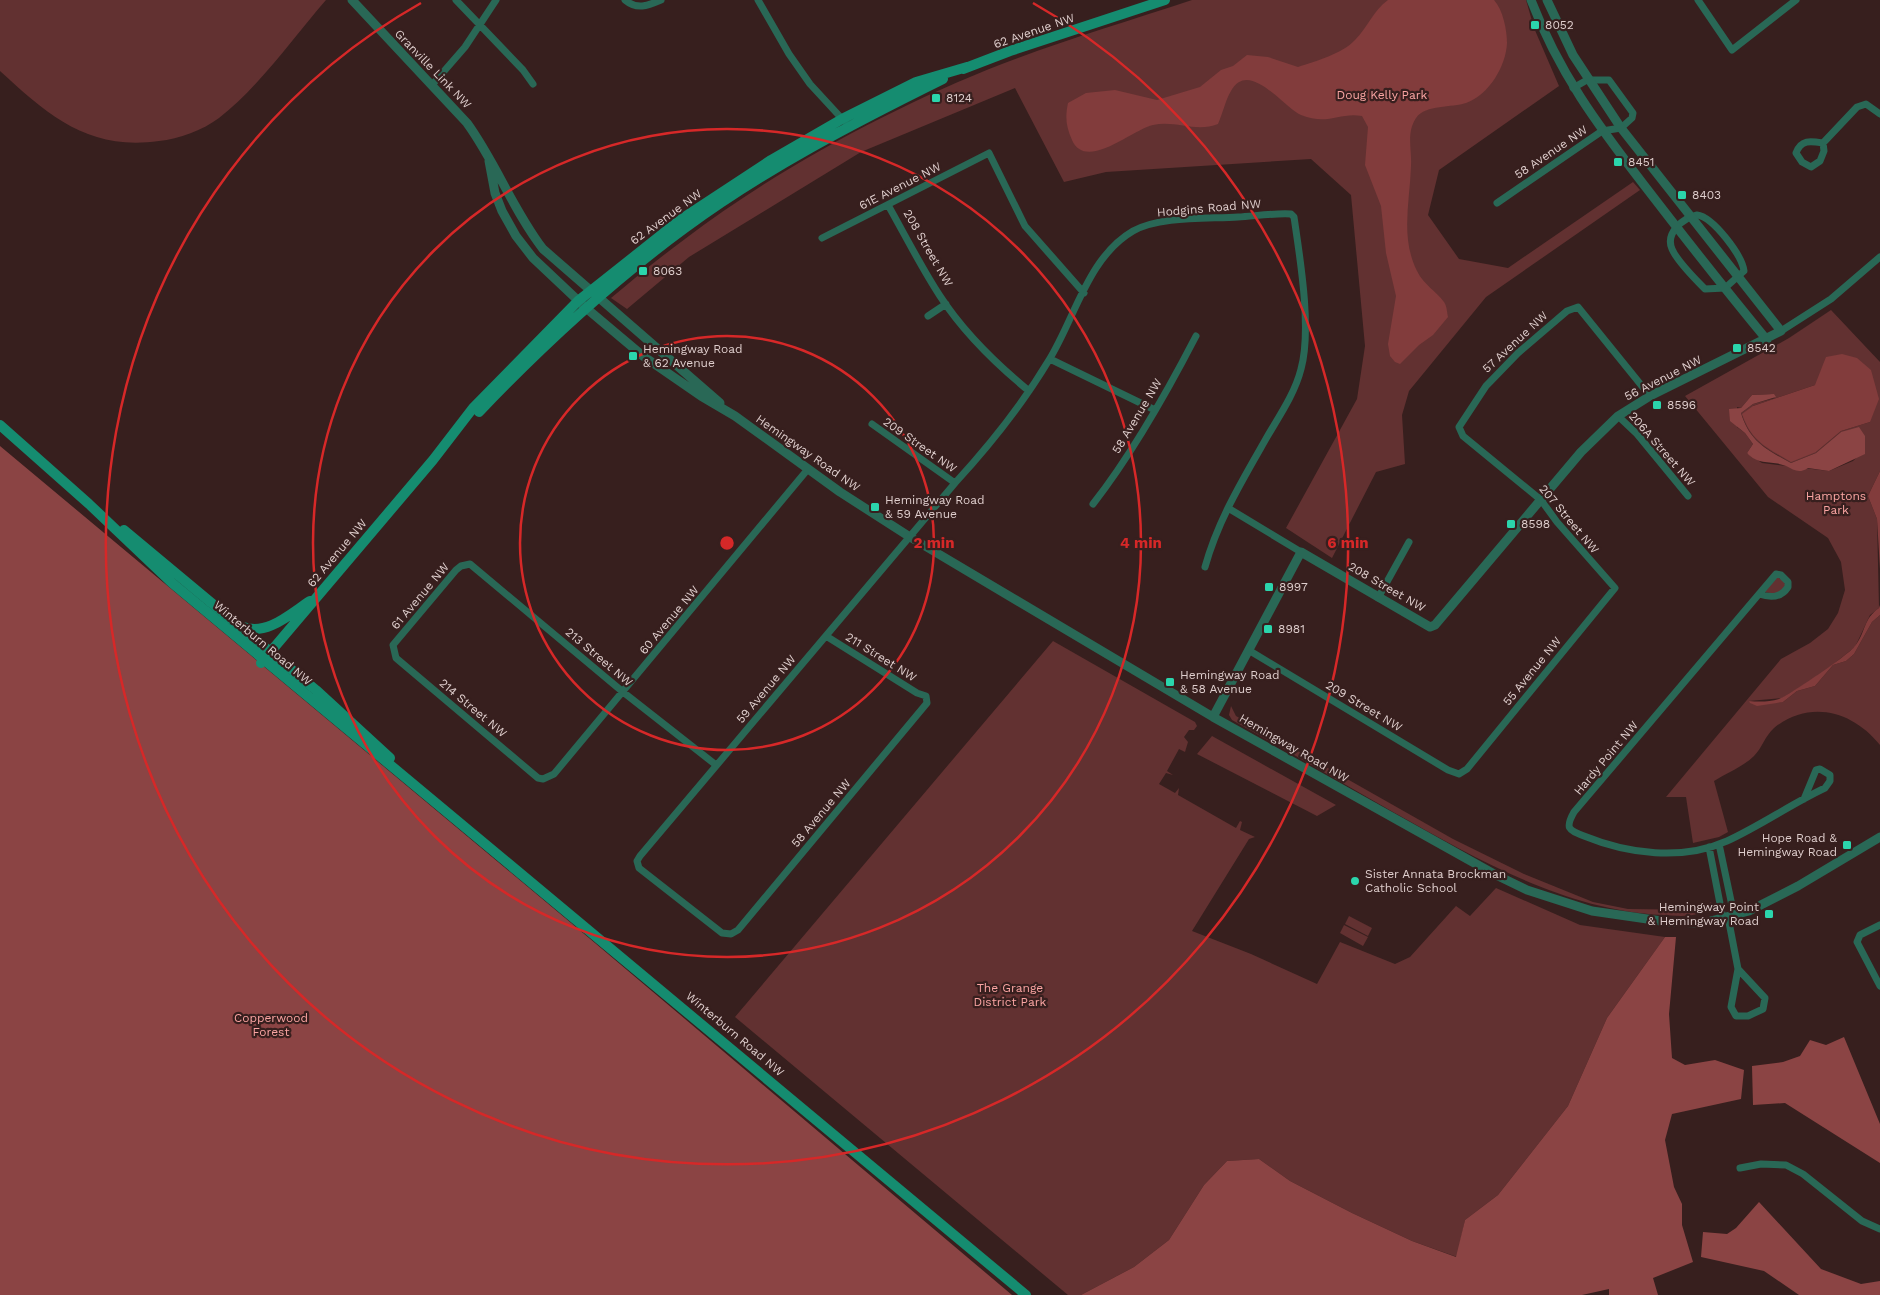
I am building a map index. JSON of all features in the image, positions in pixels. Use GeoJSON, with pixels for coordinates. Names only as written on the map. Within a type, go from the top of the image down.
{"type":"FeatureCollection","features":[{"type":"Feature","properties":{"kind":"main road","name":"62 Avenue NW"},"geometry":{"type":"LineString","coordinates":[[265,658],[433,460],[582,304],[594,294],[686,228],[776,168],[845,123],[916,82],[967,67],[1010,50],[1165,0]]}},
{"type":"Feature","properties":{"kind":"main road","name":"Winterburn Road NW"},"geometry":{"type":"LineString","coordinates":[[0,425],[89,504],[152,565],[265,658],[385,762],[427,794],[1026,1295]]}},
{"type":"Feature","properties":{"kind":"main road","name":"Winterburn Road NW"},"geometry":{"type":"LineString","coordinates":[[89,504],[240,626],[265,658]]}},
{"type":"Feature","properties":{"kind":"main road"},"geometry":{"type":"LineString","coordinates":[[240,626],[253,631],[268,628],[319,595]]}},
{"type":"Feature","properties":{"kind":"street","name":"Granville Link NW"},"geometry":{"type":"LineString","coordinates":[[352,0],[467,123],[479,139],[489,161],[532,234],[549,254],[594,294]]}},
{"type":"Feature","properties":{"kind":"street"},"geometry":{"type":"LineString","coordinates":[[456,0],[523,70],[533,84]]}},
{"type":"Feature","properties":{"kind":"street"},"geometry":{"type":"LineString","coordinates":[[432,84],[465,48],[496,0]]}},
{"type":"Feature","properties":{"kind":"street"},"geometry":{"type":"LineString","coordinates":[[625,0],[631,5],[639,7],[661,0]]}},
{"type":"Feature","properties":{"kind":"street"},"geometry":{"type":"LineString","coordinates":[[758,0],[789,54],[810,84],[845,123]]}},
{"type":"Feature","properties":{"kind":"street"},"geometry":{"type":"LineString","coordinates":[[1531,0],[1555,56],[1602,131],[1767,340]]}},
{"type":"Feature","properties":{"kind":"street"},"geometry":{"type":"LineString","coordinates":[[1547,0],[1557,24],[1587,80],[1689,217],[1781,331]]}},
{"type":"Feature","properties":{"kind":"street"},"geometry":{"type":"LineString","coordinates":[[1698,0],[1732,50],[1796,0]]}},
{"type":"Feature","properties":{"kind":"street"},"geometry":{"type":"LineString","coordinates":[[1574,88],[1587,80],[1604,78],[1612,82],[1633,113],[1631,121],[1621,128]]}},
{"type":"Feature","properties":{"kind":"street"},"geometry":{"type":"LineString","coordinates":[[1823,143],[1857,107],[1866,104],[1880,114]]}},
{"type":"Feature","properties":{"kind":"street","name":"58 Avenue NW"},"geometry":{"type":"LineString","coordinates":[[1497,203],[1602,131],[1621,128]]}},
{"type":"Feature","properties":{"kind":"street","name":"61E Avenue NW"},"geometry":{"type":"LineString","coordinates":[[822,238],[989,153],[1025,226],[1084,293]]}},
{"type":"Feature","properties":{"kind":"street","name":"Granville Link NW"},"geometry":{"type":"LineString","coordinates":[[489,161],[495,193],[512,230],[539,265],[582,304]]}},
{"type":"Feature","properties":{"kind":"street","name":"208 Street NW"},"geometry":{"type":"LineString","coordinates":[[888,205],[946,304],[982,350],[1029,391]]}},
{"type":"Feature","properties":{"kind":"street","name":"Hodgins Road NW"},"geometry":{"type":"LineString","coordinates":[[910,538],[955,483],[989,446],[1029,391],[1050,359],[1095,270],[1111,248],[1133,231],[1145,226],[1172,221],[1286,214],[1294,217],[1303,299],[1304,355],[1301,370],[1290,397],[1228,508],[1211,546],[1205,567]]}},
{"type":"Feature","properties":{"kind":"street"},"geometry":{"type":"LineString","coordinates":[[1705,216],[1718,229],[1743,262],[1744,271],[1725,288],[1705,289],[1695,279],[1672,248],[1671,236],[1676,227],[1689,217],[1705,216]]}},
{"type":"Feature","properties":{"kind":"street","name":"56 Avenue NW"},"geometry":{"type":"LineString","coordinates":[[1430,626],[1436,625],[1581,452],[1618,416],[1650,396],[1767,340],[1831,299],[1880,257]]}},
{"type":"Feature","properties":{"kind":"street","name":"Hemingway Road NW"},"geometry":{"type":"LineString","coordinates":[[594,294],[735,416],[808,469],[910,538],[1213,717],[1444,848],[1527,890],[1592,911],[1668,922],[1703,923],[1748,911],[1798,886],[1880,837]]}},
{"type":"Feature","properties":{"kind":"street","name":"Hemingway Road NW"},"geometry":{"type":"LineString","coordinates":[[582,304],[643,356],[701,396],[735,416]]}},
{"type":"Feature","properties":{"kind":"street","name":"208 Street NW"},"geometry":{"type":"LineString","coordinates":[[928,316],[946,304]]}},
{"type":"Feature","properties":{"kind":"street","name":"57 Avenue NW"},"geometry":{"type":"LineString","coordinates":[[1459,427],[1486,386],[1518,353],[1566,311],[1578,307],[1650,396]]}},
{"type":"Feature","properties":{"kind":"street","name":"58 Avenue NW"},"geometry":{"type":"LineString","coordinates":[[1093,504],[1114,478],[1155,410],[1196,336]]}},
{"type":"Feature","properties":{"kind":"street"},"geometry":{"type":"LineString","coordinates":[[1050,359],[1155,410]]}},
{"type":"Feature","properties":{"kind":"street","name":"206A Street NW"},"geometry":{"type":"LineString","coordinates":[[1618,416],[1637,434],[1688,496]]}},
{"type":"Feature","properties":{"kind":"street","name":"209 Street NW"},"geometry":{"type":"LineString","coordinates":[[872,424],[955,483]]}},
{"type":"Feature","properties":{"kind":"street","name":"207 Street NW"},"geometry":{"type":"LineString","coordinates":[[1459,427],[1463,436],[1541,500],[1557,522],[1615,588]]}},
{"type":"Feature","properties":{"kind":"street","name":"60 Avenue NW"},"geometry":{"type":"LineString","coordinates":[[542,779],[554,774],[808,469]]}},
{"type":"Feature","properties":{"kind":"street","name":"208 Street NW"},"geometry":{"type":"LineString","coordinates":[[1228,508],[1378,598],[1430,626]]}},
{"type":"Feature","properties":{"kind":"street","name":"59 Avenue NW"},"geometry":{"type":"LineString","coordinates":[[640,856],[910,538]]}},
{"type":"Feature","properties":{"kind":"street"},"geometry":{"type":"LineString","coordinates":[[1378,598],[1409,542]]}},
{"type":"Feature","properties":{"kind":"street"},"geometry":{"type":"LineString","coordinates":[[1213,717],[1250,651],[1301,552]]}},
{"type":"Feature","properties":{"kind":"street","name":"213 Street NW"},"geometry":{"type":"LineString","coordinates":[[470,564],[623,692],[716,765]]}},
{"type":"Feature","properties":{"kind":"street","name":"61 Avenue NW"},"geometry":{"type":"LineString","coordinates":[[393,650],[393,645],[456,570],[461,566],[470,564]]}},
{"type":"Feature","properties":{"kind":"street","name":"55 Avenue NW"},"geometry":{"type":"LineString","coordinates":[[1467,768],[1615,588]]}},
{"type":"Feature","properties":{"kind":"street","name":"Hardy Point NW"},"geometry":{"type":"LineString","coordinates":[[1760,594],[1574,812],[1568,823],[1572,831],[1633,850],[1664,853],[1698,850],[1719,844],[1804,799]]}},
{"type":"Feature","properties":{"kind":"street","name":"211 Street NW"},"geometry":{"type":"LineString","coordinates":[[826,636],[917,693],[926,696]]}},
{"type":"Feature","properties":{"kind":"street","name":"214 Street NW"},"geometry":{"type":"LineString","coordinates":[[393,650],[396,658],[538,778],[542,779]]}},
{"type":"Feature","properties":{"kind":"street","name":"209 Street NW"},"geometry":{"type":"LineString","coordinates":[[1250,651],[1448,770],[1459,774],[1467,768]]}},
{"type":"Feature","properties":{"kind":"street","name":"58 Avenue NW"},"geometry":{"type":"LineString","coordinates":[[640,856],[637,861],[640,868],[722,933],[731,934],[738,930],[927,703],[926,696]]}},
{"type":"Feature","properties":{"kind":"street"},"geometry":{"type":"LineString","coordinates":[[1719,844],[1728,917],[1738,969],[1731,1006],[1736,1016],[1748,1016],[1763,1009],[1765,998],[1738,969]]}},
{"type":"Feature","properties":{"kind":"street"},"geometry":{"type":"LineString","coordinates":[[1709,846],[1728,917]]}},
{"type":"Feature","properties":{"kind":"street"},"geometry":{"type":"LineString","coordinates":[[1880,924],[1860,935],[1857,942],[1880,986]]}},
{"type":"Feature","properties":{"kind":"street"},"geometry":{"type":"LineString","coordinates":[[1740,1168],[1761,1164],[1786,1165],[1803,1174],[1850,1213],[1880,1230]]}},
{"type":"Feature","properties":{"kind":"green space"},"geometry":{"type":"Polygon","coordinates":[[[0,0],[326,0],[261,78],[219,118],[183,136],[167,140],[134,143],[112,141],[72,127],[53,116],[0,71],[0,0]]]}},
{"type":"Feature","properties":{"kind":"green space","name":"Doug Kelly Park"},"geometry":{"type":"Polygon","coordinates":[[[1192,0],[1526,0],[1534,28],[1559,86],[1439,170],[1428,215],[1459,259],[1508,268],[1633,182],[1640,190],[1486,297],[1409,391],[1402,415],[1405,464],[1376,472],[1332,558],[1286,528],[1357,399],[1365,346],[1351,195],[1311,159],[1106,172],[1064,182],[1015,88],[861,152],[689,257],[627,309],[611,298],[675,246],[720,213],[797,164],[879,119],[962,80],[1025,55],[1192,0]]]}},
{"type":"Feature","properties":{"kind":"green space","name":"Hamptons Park"},"geometry":{"type":"Polygon","coordinates":[[[1831,310],[1880,362],[1880,471],[1868,496],[1877,519],[1879,608],[1870,615],[1855,647],[1817,677],[1782,698],[1749,701],[1753,704],[1783,702],[1797,691],[1815,686],[1833,665],[1846,661],[1854,654],[1872,622],[1880,615],[1880,745],[1857,724],[1844,717],[1830,713],[1802,714],[1788,719],[1771,731],[1757,753],[1750,760],[1714,781],[1728,832],[1719,837],[1693,843],[1686,797],[1666,797],[1781,659],[1810,643],[1828,629],[1838,613],[1845,590],[1841,562],[1828,538],[1768,497],[1685,396],[1789,338],[1831,310]],[[1815,385],[1753,406],[1816,452],[1841,431],[1870,422],[1815,385]],[[1770,394],[1752,395],[1741,408],[1737,407],[1737,427],[1745,433],[1753,444],[1747,453],[1762,463],[1829,471],[1853,461],[1858,456],[1841,432],[1816,453],[1791,463],[1760,444],[1745,423],[1741,413],[1753,404],[1775,398],[1770,394]]]}},
{"type":"Feature","properties":{"kind":"green space"},"geometry":{"type":"Polygon","coordinates":[[[1774,394],[1776,397],[1753,404],[1741,413],[1754,438],[1767,449],[1791,463],[1816,453],[1841,432],[1859,427],[1865,436],[1865,454],[1829,471],[1808,468],[1797,471],[1781,464],[1756,460],[1747,453],[1753,444],[1745,433],[1730,421],[1729,409],[1741,408],[1752,395],[1774,394]]]}},
{"type":"Feature","properties":{"kind":"green space","name":"Copperwood Forest"},"geometry":{"type":"Polygon","coordinates":[[[0,446],[595,943],[1012,1295],[0,1295],[0,446]]]}},
{"type":"Feature","properties":{"kind":"green space"},"geometry":{"type":"Polygon","coordinates":[[[1777,577],[1784,581],[1786,587],[1776,594],[1764,592],[1777,577]]]}},
{"type":"Feature","properties":{"kind":"green space","name":"The Grange District Park"},"geometry":{"type":"Polygon","coordinates":[[[1053,641],[1195,722],[1197,726],[1194,730],[1189,730],[1184,737],[1188,742],[1185,752],[1179,749],[1167,771],[1173,775],[1166,773],[1159,784],[1175,793],[1179,788],[1178,795],[1236,828],[1240,821],[1242,822],[1240,830],[1255,837],[1249,839],[1192,931],[1251,954],[1317,984],[1340,942],[1395,964],[1410,957],[1456,906],[1470,916],[1496,888],[1580,925],[1665,937],[1607,1018],[1568,1106],[1498,1195],[1465,1220],[1457,1257],[1412,1241],[1352,1213],[1290,1181],[1259,1159],[1227,1161],[1204,1185],[1169,1240],[1134,1267],[1081,1295],[1068,1295],[735,1017],[1053,641]]]}},
{"type":"Feature","properties":{"kind":"green space"},"geometry":{"type":"Polygon","coordinates":[[[1231,706],[1236,716],[1453,839],[1524,874],[1593,902],[1628,909],[1703,910],[1711,902],[1712,905],[1702,913],[1689,916],[1626,911],[1556,893],[1522,879],[1425,830],[1232,720],[1229,715],[1231,706]]]}},
{"type":"Feature","properties":{"kind":"green space"},"geometry":{"type":"Polygon","coordinates":[[[1212,736],[1336,805],[1317,816],[1197,754],[1212,736]]]}},
{"type":"Feature","properties":{"kind":"green space"},"geometry":{"type":"Polygon","coordinates":[[[1349,916],[1372,928],[1368,936],[1345,924],[1349,916]]]}},
{"type":"Feature","properties":{"kind":"green space"},"geometry":{"type":"Polygon","coordinates":[[[1344,925],[1368,937],[1363,946],[1340,933],[1344,925]]]}},
{"type":"Feature","properties":{"kind":"green space"},"geometry":{"type":"Polygon","coordinates":[[[1665,937],[1676,937],[1669,1014],[1672,1058],[1685,1065],[1715,1060],[1744,1070],[1741,1099],[1672,1114],[1665,1140],[1674,1187],[1682,1204],[1682,1225],[1693,1262],[1653,1278],[1658,1295],[1609,1295],[1609,1289],[1582,1295],[1081,1295],[1134,1267],[1169,1240],[1204,1185],[1227,1161],[1259,1159],[1290,1181],[1352,1213],[1412,1241],[1456,1257],[1465,1220],[1498,1195],[1568,1106],[1607,1018],[1665,937]]]}},
{"type":"Feature","properties":{"kind":"green space"},"geometry":{"type":"Polygon","coordinates":[[[1844,1037],[1880,1124],[1880,1163],[1785,1103],[1753,1105],[1752,1066],[1783,1062],[1800,1056],[1810,1040],[1826,1045],[1844,1037]]]}},
{"type":"Feature","properties":{"kind":"green space"},"geometry":{"type":"Polygon","coordinates":[[[1759,1202],[1821,1269],[1861,1284],[1880,1281],[1880,1295],[1799,1295],[1764,1271],[1701,1257],[1703,1232],[1727,1234],[1736,1228],[1759,1202]]]}},
{"type":"Feature","properties":{"kind":"shaded area"},"geometry":{"type":"Polygon","coordinates":[[[1388,0],[1494,0],[1504,20],[1507,43],[1500,70],[1489,87],[1466,103],[1426,110],[1416,118],[1411,130],[1411,166],[1407,219],[1409,245],[1417,271],[1444,302],[1448,317],[1433,335],[1419,345],[1400,364],[1395,362],[1390,356],[1388,344],[1396,296],[1386,253],[1381,206],[1365,165],[1368,127],[1362,116],[1354,115],[1326,119],[1310,118],[1294,111],[1267,88],[1247,80],[1239,82],[1231,91],[1218,124],[1202,127],[1170,124],[1153,125],[1099,150],[1088,152],[1079,149],[1072,140],[1066,117],[1068,103],[1086,93],[1115,90],[1157,100],[1200,87],[1221,70],[1233,66],[1247,55],[1268,57],[1298,67],[1321,60],[1350,45],[1360,35],[1378,9],[1388,0]]]}},
{"type":"Feature","properties":{"kind":"shaded area"},"geometry":{"type":"Polygon","coordinates":[[[1842,354],[1857,358],[1871,370],[1879,399],[1870,422],[1841,431],[1816,452],[1791,462],[1767,448],[1755,438],[1742,414],[1753,406],[1815,385],[1826,357],[1842,354]]]}},
{"type":"Feature","properties":{"kind":"shaded area"},"geometry":{"type":"Polygon","coordinates":[[[1880,471],[1880,569],[1877,519],[1868,496],[1880,471]]]}},
{"type":"Feature","properties":{"kind":"shaded area"},"geometry":{"type":"Polygon","coordinates":[[[1880,605],[1880,615],[1872,622],[1854,654],[1846,661],[1833,665],[1815,686],[1797,691],[1783,702],[1757,706],[1750,703],[1749,701],[1772,701],[1785,696],[1842,657],[1859,641],[1867,621],[1880,605]]]}},
{"type":"Feature","properties":{"kind":"place","name":"8052"},"geometry":{"type":"Point","coordinates":[1535,25]}},
{"type":"Feature","properties":{"kind":"place","name":"8124"},"geometry":{"type":"Point","coordinates":[936,98]}},
{"type":"Feature","properties":{"kind":"place","name":"8451"},"geometry":{"type":"Point","coordinates":[1618,162]}},
{"type":"Feature","properties":{"kind":"place","name":"8403"},"geometry":{"type":"Point","coordinates":[1682,195]}},
{"type":"Feature","properties":{"kind":"place","name":"8063"},"geometry":{"type":"Point","coordinates":[643,271]}},
{"type":"Feature","properties":{"kind":"place","name":"8542"},"geometry":{"type":"Point","coordinates":[1737,348]}},
{"type":"Feature","properties":{"kind":"place","name":"Hemingway Road & 62 Avenue"},"geometry":{"type":"Point","coordinates":[633,356]}},
{"type":"Feature","properties":{"kind":"place","name":"8596"},"geometry":{"type":"Point","coordinates":[1657,405]}},
{"type":"Feature","properties":{"kind":"place","name":"Hemingway Road & 59 Avenue"},"geometry":{"type":"Point","coordinates":[875,507]}},
{"type":"Feature","properties":{"kind":"place","name":"8598"},"geometry":{"type":"Point","coordinates":[1511,524]}},
{"type":"Feature","properties":{"kind":"place","name":"8997"},"geometry":{"type":"Point","coordinates":[1269,587]}},
{"type":"Feature","properties":{"kind":"place","name":"8981"},"geometry":{"type":"Point","coordinates":[1268,629]}},
{"type":"Feature","properties":{"kind":"place","name":"Hemingway Road & 58 Avenue"},"geometry":{"type":"Point","coordinates":[1170,682]}},
{"type":"Feature","properties":{"kind":"place","name":"Hope Road & Hemingway Road"},"geometry":{"type":"Point","coordinates":[1847,845]}},
{"type":"Feature","properties":{"kind":"place","name":"Sister Annata Brockman Catholic School"},"geometry":{"type":"Point","coordinates":[1355,881]}},
{"type":"Feature","properties":{"kind":"place","name":"Hemingway Point & Hemingway Road"},"geometry":{"type":"Point","coordinates":[1769,914]}}]}
